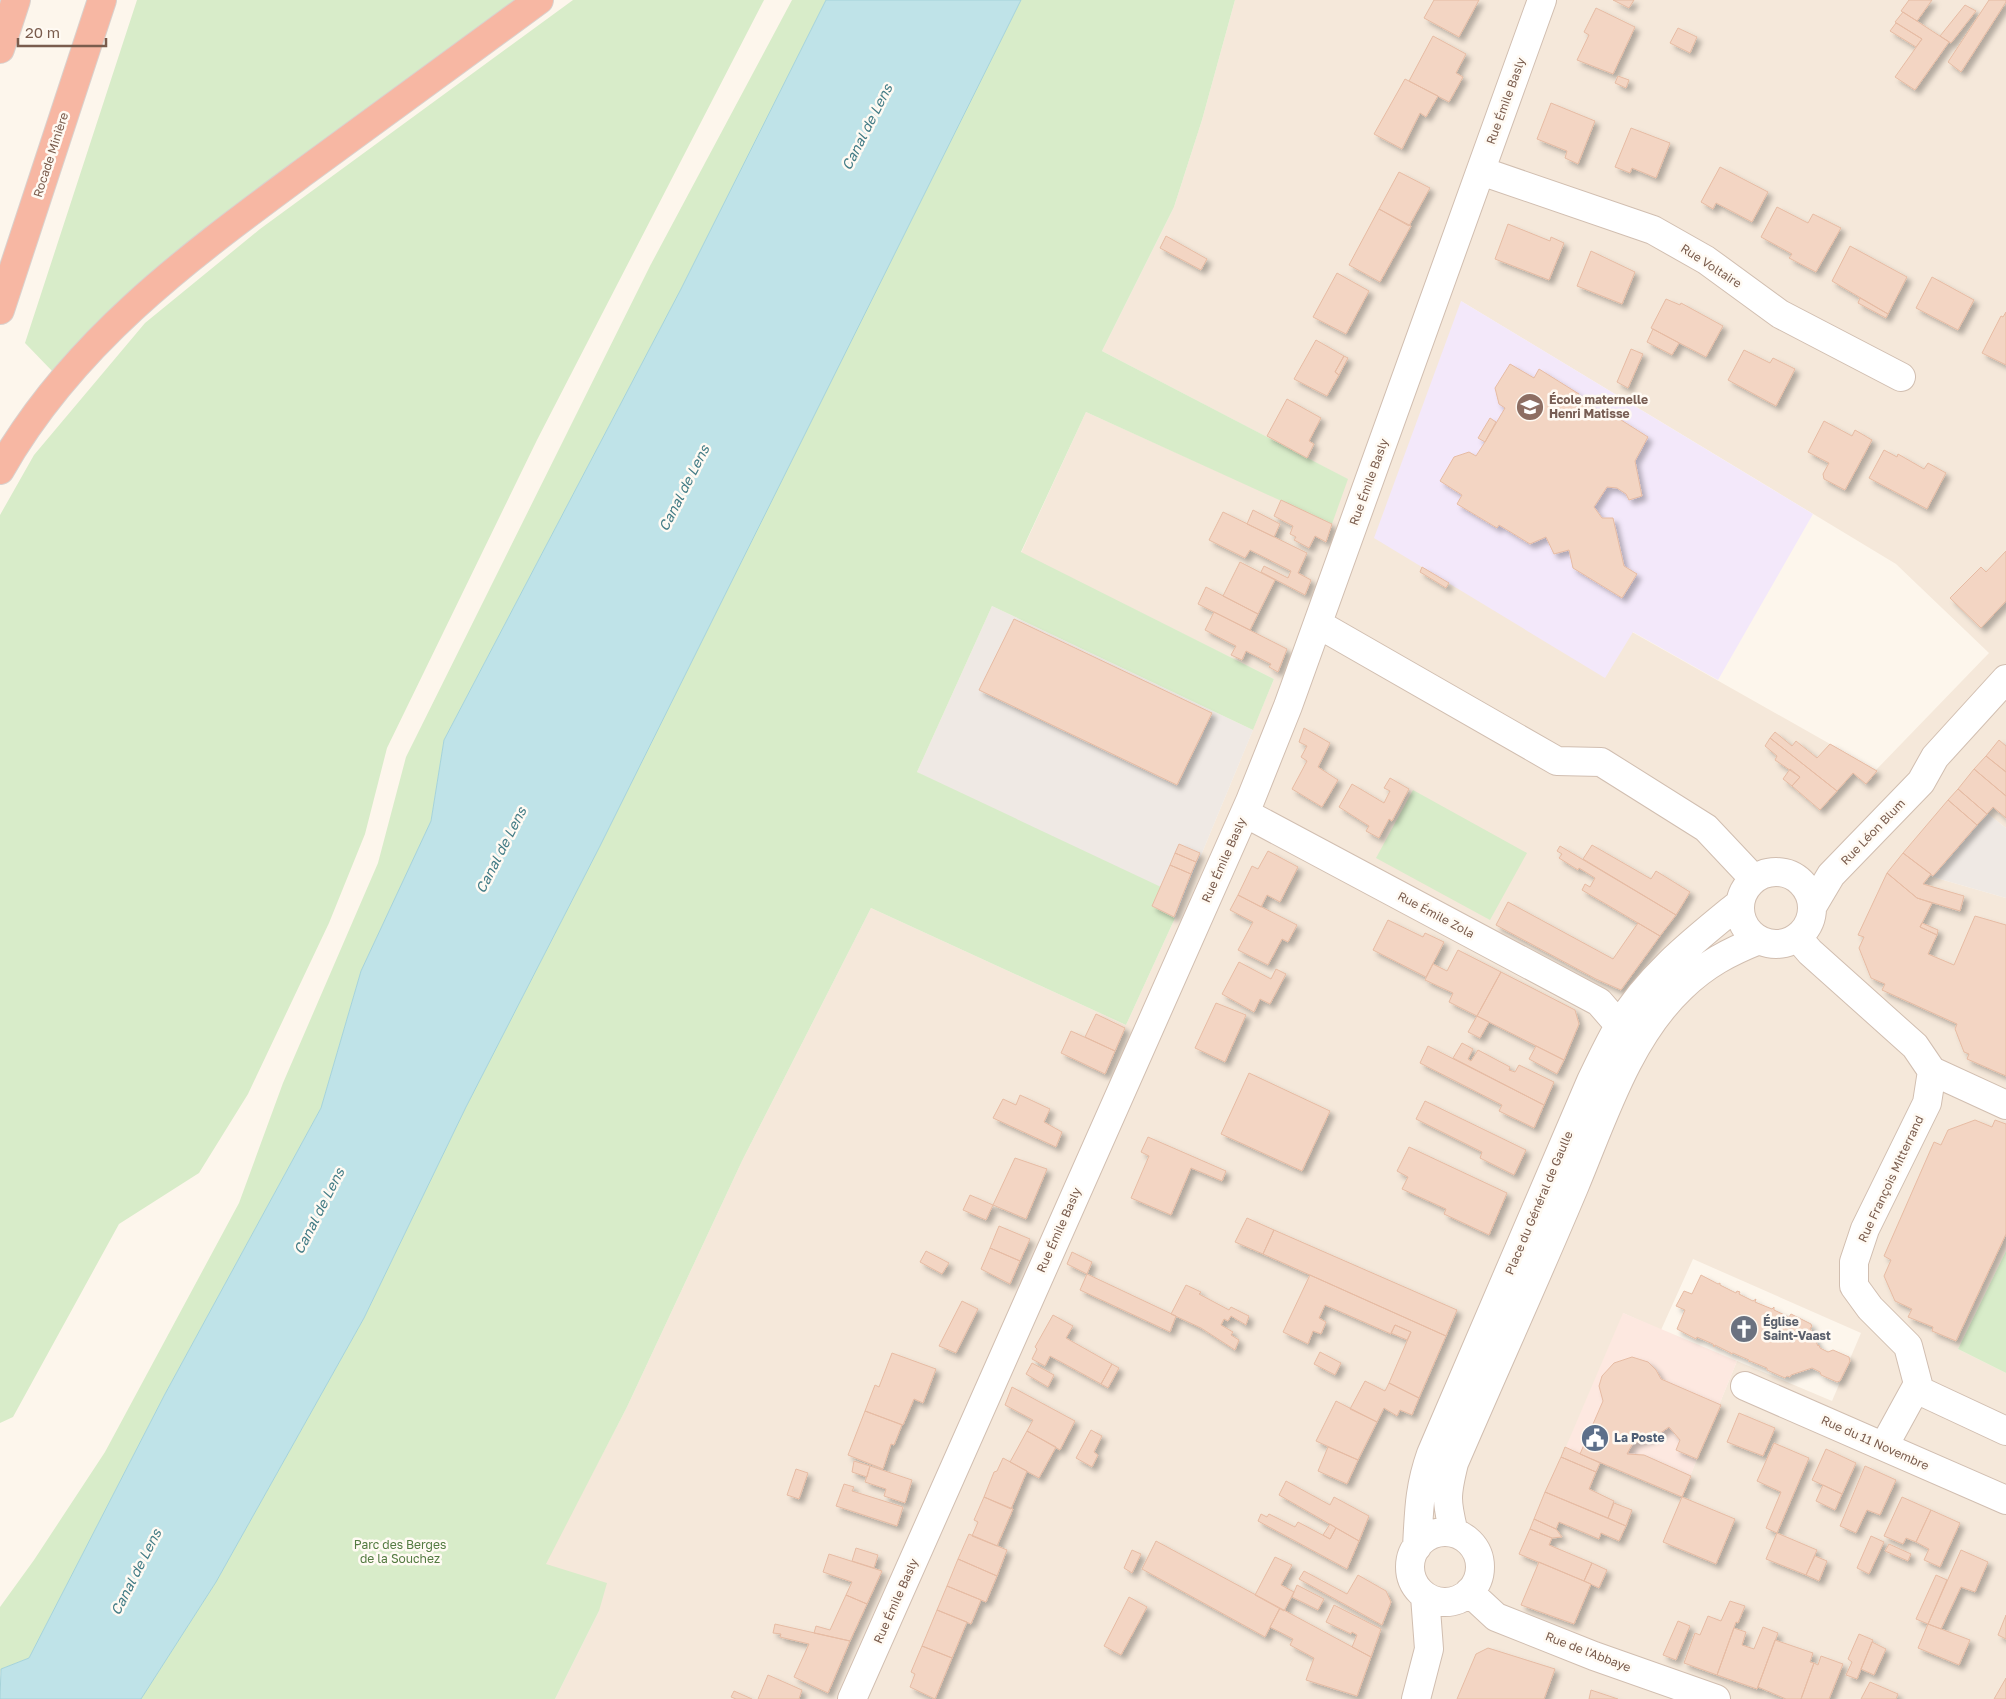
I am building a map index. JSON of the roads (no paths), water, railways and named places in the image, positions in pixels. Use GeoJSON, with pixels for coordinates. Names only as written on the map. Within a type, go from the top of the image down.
{"type":"FeatureCollection","features":[{"type":"Feature","properties":{"kind":"highway"},"geometry":{"type":"LineString","coordinates":[[0,49],[16,0]]}},
{"type":"Feature","properties":{"kind":"highway","name":"Rocade Minière"},"geometry":{"type":"LineString","coordinates":[[0,310],[102,0]]}},
{"type":"Feature","properties":{"kind":"highway"},"geometry":{"type":"LineString","coordinates":[[0,470],[24,431],[56,386],[145,296],[231,227],[539,0]]}},
{"type":"Feature","properties":{"kind":"street","name":"Rue Émile Basly"},"geometry":{"type":"LineString","coordinates":[[852,1699],[1245,813],[1288,706],[1318,624],[1542,0]]}},
{"type":"Feature","properties":{"kind":"street","name":"Rue Voltaire"},"geometry":{"type":"LineString","coordinates":[[1481,172],[1653,230],[1706,260],[1780,314],[1901,377]]}},
{"type":"Feature","properties":{"kind":"street"},"geometry":{"type":"LineString","coordinates":[[1318,624],[1557,761],[1601,762],[1706,828],[1754,879]]}},
{"type":"Feature","properties":{"kind":"street","name":"Rue Léon Blum"},"geometry":{"type":"LineString","coordinates":[[1812,908],[1831,875],[1921,782],[1935,757],[2006,680]]}},
{"type":"Feature","properties":{"kind":"street","name":"Rue Léon Blum"},"geometry":{"type":"LineString","coordinates":[[1794,876],[1810,869],[1910,768],[1935,757]]}},
{"type":"Feature","properties":{"kind":"street","name":"Rue Émile Zola"},"geometry":{"type":"LineString","coordinates":[[1245,813],[1598,1002],[1620,1025]]}},
{"type":"Feature","properties":{"kind":"street"},"geometry":{"type":"LineString","coordinates":[[1767,872],[1781,872],[1794,876],[1804,884],[1810,895],[1812,908],[1810,919],[1805,929],[1797,938],[1785,943],[1772,944],[1759,940],[1748,931],[1741,918],[1740,903],[1744,890],[1754,879],[1767,872]]}},
{"type":"Feature","properties":{"kind":"street","name":"Place du Général de Gaulle"},"geometry":{"type":"LineString","coordinates":[[1417,1547],[1419,1496],[1422,1478],[1591,1081],[1620,1025],[1663,970],[1692,942],[1740,903]]}},
{"type":"Feature","properties":{"kind":"street"},"geometry":{"type":"LineString","coordinates":[[1797,938],[1810,952],[1915,1046],[1932,1071],[2006,1105]]}},
{"type":"Feature","properties":{"kind":"street","name":"Place du Général de Gaulle"},"geometry":{"type":"LineString","coordinates":[[1454,1533],[1448,1511],[1446,1492],[1454,1463],[1575,1185],[1620,1076],[1644,1035],[1682,987],[1718,958],[1759,940]]}},
{"type":"Feature","properties":{"kind":"street","name":"Rue François Mitterrand"},"geometry":{"type":"LineString","coordinates":[[1916,1389],[1918,1384],[1908,1346],[1870,1308],[1854,1286],[1854,1262],[1865,1228],[1927,1103],[1932,1071]]}},
{"type":"Feature","properties":{"kind":"street","name":"Rue du 11 Novembre"},"geometry":{"type":"LineString","coordinates":[[1745,1386],[2006,1500]]}},
{"type":"Feature","properties":{"kind":"street"},"geometry":{"type":"LineString","coordinates":[[1884,1446],[1916,1389],[2006,1431]]}},
{"type":"Feature","properties":{"kind":"street"},"geometry":{"type":"LineString","coordinates":[[1429,1649],[1478,1577],[1480,1567],[1470,1542],[1454,1533],[1434,1534],[1424,1539],[1417,1547],[1411,1559],[1411,1573],[1415,1586],[1425,1596],[1436,1601],[1448,1602],[1464,1595]]}},
{"type":"Feature","properties":{"kind":"street","name":"Rue de l'Abbaye"},"geometry":{"type":"LineString","coordinates":[[1464,1595],[1496,1617],[1594,1656],[1716,1699]]}},
{"type":"Feature","properties":{"kind":"street"},"geometry":{"type":"LineString","coordinates":[[1416,1699],[1429,1649],[1425,1596]]}},
{"type":"Feature","properties":{"kind":"water","name":"Canal de Lens"},"geometry":{"type":"Polygon","coordinates":[[[826,0],[1021,0],[600,846],[466,1107],[364,1318],[216,1582],[141,1699],[0,1699],[1,1669],[29,1658],[165,1394],[321,1108],[361,971],[431,821],[444,740],[681,289],[826,0]]]}},
{"type":"Feature","properties":{"kind":"place","name":"École maternelle Henri Matisse"},"geometry":{"type":"Point","coordinates":[1530,407]}},
{"type":"Feature","properties":{"kind":"place","name":"Église Saint-Vaast"},"geometry":{"type":"Point","coordinates":[1744,1329]}},
{"type":"Feature","properties":{"kind":"place","name":"La Poste"},"geometry":{"type":"Point","coordinates":[1595,1438]}},
{"type":"Feature","properties":{"kind":"park label","name":"Parc des Berges de la Souchez"},"geometry":{"type":"Point","coordinates":[400,1552]}}]}
